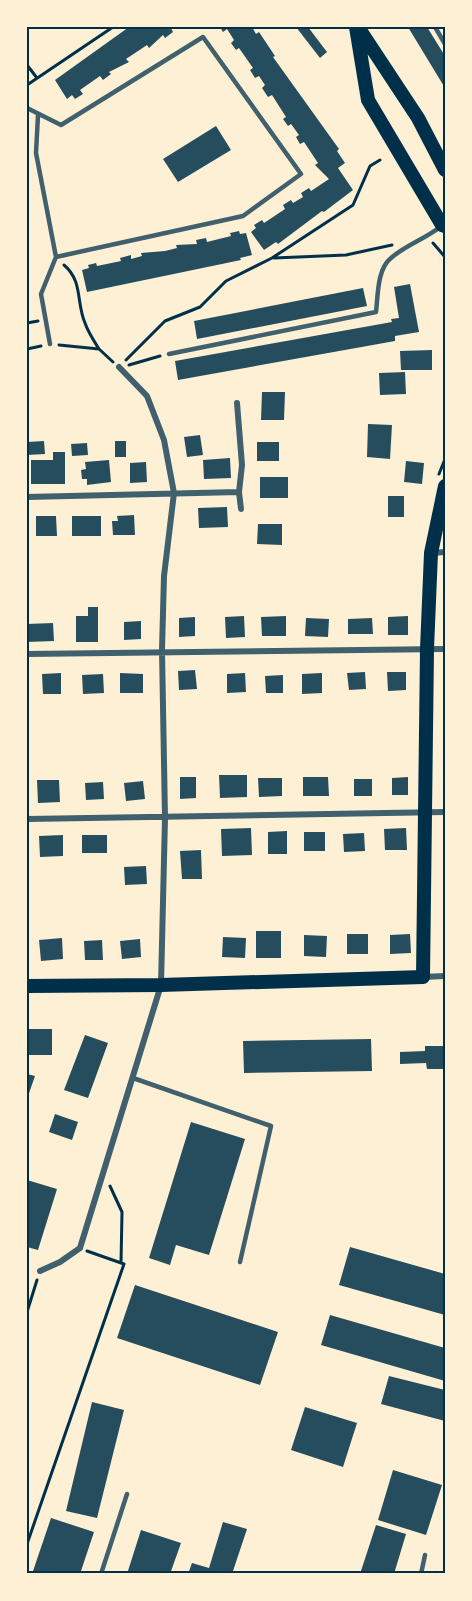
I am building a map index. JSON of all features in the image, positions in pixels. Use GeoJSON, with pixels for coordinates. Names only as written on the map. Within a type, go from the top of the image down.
{"type":"FeatureCollection","features":[{"type":"Feature","properties":{"kind":"main road"},"geometry":{"type":"LineString","coordinates":[[357,27],[417,118],[445,170]]}},
{"type":"Feature","properties":{"kind":"main road"},"geometry":{"type":"LineString","coordinates":[[357,27],[368,100],[443,225]]}},
{"type":"Feature","properties":{"kind":"main road"},"geometry":{"type":"LineString","coordinates":[[27,986],[161,985],[423,977],[427,649],[445,486]]}},
{"type":"Feature","properties":{"kind":"street"},"geometry":{"type":"LineString","coordinates":[[40,1271],[60,1262],[80,1248],[161,985],[165,818],[162,650],[164,576],[174,493],[164,440],[147,396],[119,367]]}},
{"type":"Feature","properties":{"kind":"street"},"geometry":{"type":"LineString","coordinates":[[237,403],[242,465],[239,492],[242,509]]}},
{"type":"Feature","properties":{"kind":"street"},"geometry":{"type":"LineString","coordinates":[[27,497],[239,492]]}},
{"type":"Feature","properties":{"kind":"street"},"geometry":{"type":"LineString","coordinates":[[27,654],[162,650],[445,649]]}},
{"type":"Feature","properties":{"kind":"street"},"geometry":{"type":"LineString","coordinates":[[27,819],[445,812]]}},
{"type":"Feature","properties":{"kind":"street"},"geometry":{"type":"LineString","coordinates":[[423,977],[445,976]]}},
{"type":"Feature","properties":{"kind":"lane"},"geometry":{"type":"LineString","coordinates":[[435,27],[445,44]]}},
{"type":"Feature","properties":{"kind":"lane"},"geometry":{"type":"LineString","coordinates":[[27,108],[61,125],[203,37],[301,174],[243,216],[56,257]]}},
{"type":"Feature","properties":{"kind":"lane"},"geometry":{"type":"LineString","coordinates":[[38,115],[36,153],[56,257],[41,294],[50,344]]}},
{"type":"Feature","properties":{"kind":"lane"},"geometry":{"type":"LineString","coordinates":[[169,354],[376,312],[381,276],[390,258],[443,225]]}},
{"type":"Feature","properties":{"kind":"lane"},"geometry":{"type":"LineString","coordinates":[[133,1078],[271,1126],[240,1262]]}},
{"type":"Feature","properties":{"kind":"lane"},"geometry":{"type":"LineString","coordinates":[[101,1574],[128,1494]]}},
{"type":"Feature","properties":{"kind":"lane"},"geometry":{"type":"LineString","coordinates":[[421,1574],[425,1555]]}},
{"type":"Feature","properties":{"kind":"path"},"geometry":{"type":"LineString","coordinates":[[27,85],[113,27]]}},
{"type":"Feature","properties":{"kind":"path"},"geometry":{"type":"LineString","coordinates":[[27,65],[36,78]]}},
{"type":"Feature","properties":{"kind":"path"},"geometry":{"type":"LineString","coordinates":[[119,367],[165,321],[200,308],[226,280],[272,258],[353,205],[370,166],[381,160]]}},
{"type":"Feature","properties":{"kind":"path"},"geometry":{"type":"LineString","coordinates":[[427,237],[445,257]]}},
{"type":"Feature","properties":{"kind":"path"},"geometry":{"type":"LineString","coordinates":[[272,258],[346,255],[394,245],[414,245]]}},
{"type":"Feature","properties":{"kind":"path"},"geometry":{"type":"LineString","coordinates":[[56,257],[72,272],[81,294],[84,321],[99,349],[119,367]]}},
{"type":"Feature","properties":{"kind":"path"},"geometry":{"type":"LineString","coordinates":[[27,349],[50,344],[99,349]]}},
{"type":"Feature","properties":{"kind":"path"},"geometry":{"type":"LineString","coordinates":[[119,367],[169,354]]}},
{"type":"Feature","properties":{"kind":"path"},"geometry":{"type":"LineString","coordinates":[[27,1544],[124,1264],[121,1263],[122,1212],[103,1174]]}},
{"type":"Feature","properties":{"kind":"path"},"geometry":{"type":"LineString","coordinates":[[80,1248],[121,1263]]}},
{"type":"Feature","properties":{"kind":"path"},"geometry":{"type":"LineString","coordinates":[[27,1312],[40,1271]]}},
{"type":"Feature","properties":{"kind":"building"},"geometry":{"type":"Polygon","coordinates":[[[129,27],[173,27],[171,28],[173,32],[165,38],[163,35],[149,48],[147,45],[126,59],[129,62],[109,72],[111,74],[103,80],[100,76],[80,90],[83,94],[75,99],[72,95],[67,99],[55,80],[129,27]]]}},
{"type":"Feature","properties":{"kind":"building"},"geometry":{"type":"Polygon","coordinates":[[[220,27],[252,27],[256,34],[259,32],[275,56],[273,57],[339,149],[337,151],[345,163],[338,168],[353,190],[278,244],[276,242],[264,250],[251,232],[256,228],[254,225],[262,220],[264,223],[285,209],[283,205],[291,200],[293,203],[303,197],[301,193],[309,188],[311,191],[329,179],[315,165],[318,163],[304,142],[300,144],[296,137],[299,135],[291,124],[288,126],[283,119],[286,117],[272,95],[268,97],[262,88],[265,85],[259,76],[255,78],[250,70],[253,68],[239,48],[236,50],[231,43],[234,40],[227,29],[223,32],[220,27]]]}},
{"type":"Feature","properties":{"kind":"building"},"geometry":{"type":"Polygon","coordinates":[[[296,27],[308,27],[327,52],[320,58],[296,27]]]}},
{"type":"Feature","properties":{"kind":"building"},"geometry":{"type":"Polygon","coordinates":[[[408,27],[427,27],[445,56],[445,88],[408,27]]]}},
{"type":"Feature","properties":{"kind":"building"},"geometry":{"type":"Polygon","coordinates":[[[216,126],[231,150],[178,182],[163,159],[216,126]]]}},
{"type":"Feature","properties":{"kind":"building"},"geometry":{"type":"Polygon","coordinates":[[[239,231],[240,234],[246,233],[252,255],[240,258],[241,260],[87,292],[82,270],[89,268],[88,265],[96,263],[97,266],[121,261],[120,258],[131,255],[131,259],[142,256],[141,253],[177,248],[176,245],[197,244],[196,240],[206,238],[207,242],[231,236],[230,233],[239,231]]]}},
{"type":"Feature","properties":{"kind":"building"},"geometry":{"type":"Polygon","coordinates":[[[410,284],[419,332],[395,336],[395,341],[178,380],[175,361],[392,322],[391,319],[399,318],[394,287],[410,284]]]}},
{"type":"Feature","properties":{"kind":"building"},"geometry":{"type":"Polygon","coordinates":[[[363,288],[367,306],[197,339],[194,321],[363,288]]]}},
{"type":"Feature","properties":{"kind":"building"},"geometry":{"type":"Polygon","coordinates":[[[432,350],[432,370],[401,370],[400,351],[432,350]]]}},
{"type":"Feature","properties":{"kind":"building"},"geometry":{"type":"Polygon","coordinates":[[[405,372],[406,394],[380,395],[379,373],[405,372]]]}},
{"type":"Feature","properties":{"kind":"building"},"geometry":{"type":"Polygon","coordinates":[[[262,392],[285,392],[284,420],[261,420],[262,392]]]}},
{"type":"Feature","properties":{"kind":"building"},"geometry":{"type":"Polygon","coordinates":[[[368,424],[392,425],[390,459],[367,457],[368,424]]]}},
{"type":"Feature","properties":{"kind":"building"},"geometry":{"type":"Polygon","coordinates":[[[200,435],[203,455],[187,457],[184,437],[200,435]]]}},
{"type":"Feature","properties":{"kind":"building"},"geometry":{"type":"Polygon","coordinates":[[[44,441],[45,454],[27,455],[27,442],[44,441]]]}},
{"type":"Feature","properties":{"kind":"building"},"geometry":{"type":"Polygon","coordinates":[[[115,441],[126,441],[126,457],[115,457],[115,441]]]}},
{"type":"Feature","properties":{"kind":"building"},"geometry":{"type":"Polygon","coordinates":[[[257,442],[279,442],[279,461],[257,461],[257,442]]]}},
{"type":"Feature","properties":{"kind":"building"},"geometry":{"type":"Polygon","coordinates":[[[87,443],[88,455],[72,456],[71,444],[87,443]]]}},
{"type":"Feature","properties":{"kind":"building"},"geometry":{"type":"Polygon","coordinates":[[[53,452],[65,452],[65,484],[31,484],[31,460],[53,460],[53,452]]]}},
{"type":"Feature","properties":{"kind":"building"},"geometry":{"type":"Polygon","coordinates":[[[230,458],[231,478],[204,479],[203,460],[230,458]]]}},
{"type":"Feature","properties":{"kind":"building"},"geometry":{"type":"Polygon","coordinates":[[[109,460],[111,482],[87,485],[87,479],[82,479],[81,470],[86,469],[85,462],[109,460]]]}},
{"type":"Feature","properties":{"kind":"building"},"geometry":{"type":"Polygon","coordinates":[[[406,461],[424,463],[422,484],[404,482],[406,461]]]}},
{"type":"Feature","properties":{"kind":"building"},"geometry":{"type":"Polygon","coordinates":[[[146,462],[147,482],[130,483],[130,463],[146,462]]]}},
{"type":"Feature","properties":{"kind":"building"},"geometry":{"type":"Polygon","coordinates":[[[260,477],[288,477],[288,498],[260,498],[260,477]]]}},
{"type":"Feature","properties":{"kind":"building"},"geometry":{"type":"Polygon","coordinates":[[[388,496],[404,496],[404,517],[388,517],[388,496]]]}},
{"type":"Feature","properties":{"kind":"building"},"geometry":{"type":"Polygon","coordinates":[[[227,507],[228,527],[199,528],[198,508],[227,507]]]}},
{"type":"Feature","properties":{"kind":"building"},"geometry":{"type":"Polygon","coordinates":[[[134,515],[135,535],[113,535],[112,521],[118,521],[117,516],[134,515]]]}},
{"type":"Feature","properties":{"kind":"building"},"geometry":{"type":"Polygon","coordinates":[[[36,516],[56,516],[57,536],[36,536],[36,516]]]}},
{"type":"Feature","properties":{"kind":"building"},"geometry":{"type":"Polygon","coordinates":[[[72,516],[101,516],[101,536],[72,536],[72,516]]]}},
{"type":"Feature","properties":{"kind":"building"},"geometry":{"type":"Polygon","coordinates":[[[258,524],[282,524],[282,545],[257,544],[258,524]]]}},
{"type":"Feature","properties":{"kind":"building"},"geometry":{"type":"Polygon","coordinates":[[[88,607],[98,607],[98,642],[76,642],[76,616],[88,616],[88,607]]]}},
{"type":"Feature","properties":{"kind":"building"},"geometry":{"type":"Polygon","coordinates":[[[244,616],[245,637],[226,638],[225,617],[244,616]]]}},
{"type":"Feature","properties":{"kind":"building"},"geometry":{"type":"Polygon","coordinates":[[[286,616],[286,636],[262,636],[261,617],[286,616]]]}},
{"type":"Feature","properties":{"kind":"building"},"geometry":{"type":"Polygon","coordinates":[[[408,616],[408,635],[388,635],[388,617],[408,616]]]}},
{"type":"Feature","properties":{"kind":"building"},"geometry":{"type":"Polygon","coordinates":[[[195,617],[195,636],[179,637],[179,618],[195,617]]]}},
{"type":"Feature","properties":{"kind":"building"},"geometry":{"type":"Polygon","coordinates":[[[306,618],[329,619],[328,637],[305,636],[306,618]]]}},
{"type":"Feature","properties":{"kind":"building"},"geometry":{"type":"Polygon","coordinates":[[[372,618],[373,634],[348,634],[348,619],[372,618]]]}},
{"type":"Feature","properties":{"kind":"building"},"geometry":{"type":"Polygon","coordinates":[[[141,621],[141,639],[124,640],[124,622],[141,621]]]}},
{"type":"Feature","properties":{"kind":"building"},"geometry":{"type":"Polygon","coordinates":[[[53,623],[54,641],[27,642],[27,624],[53,623]]]}},
{"type":"Feature","properties":{"kind":"building"},"geometry":{"type":"Polygon","coordinates":[[[195,670],[197,689],[179,690],[178,671],[195,670]]]}},
{"type":"Feature","properties":{"kind":"building"},"geometry":{"type":"Polygon","coordinates":[[[365,672],[366,689],[349,690],[347,673],[365,672]]]}},
{"type":"Feature","properties":{"kind":"building"},"geometry":{"type":"Polygon","coordinates":[[[387,672],[406,672],[406,690],[388,691],[387,672]]]}},
{"type":"Feature","properties":{"kind":"building"},"geometry":{"type":"Polygon","coordinates":[[[61,673],[61,694],[43,694],[42,674],[61,673]]]}},
{"type":"Feature","properties":{"kind":"building"},"geometry":{"type":"Polygon","coordinates":[[[120,673],[143,674],[143,693],[120,693],[120,673]]]}},
{"type":"Feature","properties":{"kind":"building"},"geometry":{"type":"Polygon","coordinates":[[[245,673],[246,692],[227,693],[227,674],[245,673]]]}},
{"type":"Feature","properties":{"kind":"building"},"geometry":{"type":"Polygon","coordinates":[[[322,673],[322,693],[302,694],[302,674],[322,673]]]}},
{"type":"Feature","properties":{"kind":"building"},"geometry":{"type":"Polygon","coordinates":[[[103,674],[104,693],[83,694],[82,675],[103,674]]]}},
{"type":"Feature","properties":{"kind":"building"},"geometry":{"type":"Polygon","coordinates":[[[283,675],[283,693],[266,693],[265,676],[283,675]]]}},
{"type":"Feature","properties":{"kind":"building"},"geometry":{"type":"Polygon","coordinates":[[[219,775],[247,775],[247,797],[220,798],[219,775]]]}},
{"type":"Feature","properties":{"kind":"building"},"geometry":{"type":"Polygon","coordinates":[[[180,777],[196,777],[196,798],[180,799],[180,777]]]}},
{"type":"Feature","properties":{"kind":"building"},"geometry":{"type":"Polygon","coordinates":[[[303,777],[328,777],[329,796],[303,796],[303,777]]]}},
{"type":"Feature","properties":{"kind":"building"},"geometry":{"type":"Polygon","coordinates":[[[408,777],[408,795],[392,795],[392,778],[408,777]]]}},
{"type":"Feature","properties":{"kind":"building"},"geometry":{"type":"Polygon","coordinates":[[[258,778],[282,778],[282,796],[259,797],[258,778]]]}},
{"type":"Feature","properties":{"kind":"building"},"geometry":{"type":"Polygon","coordinates":[[[354,779],[372,779],[372,796],[354,796],[354,779]]]}},
{"type":"Feature","properties":{"kind":"building"},"geometry":{"type":"Polygon","coordinates":[[[37,780],[59,780],[60,802],[38,803],[37,780]]]}},
{"type":"Feature","properties":{"kind":"building"},"geometry":{"type":"Polygon","coordinates":[[[143,781],[145,799],[126,801],[124,783],[143,781]]]}},
{"type":"Feature","properties":{"kind":"building"},"geometry":{"type":"Polygon","coordinates":[[[103,782],[104,799],[86,800],[85,783],[103,782]]]}},
{"type":"Feature","properties":{"kind":"building"},"geometry":{"type":"Polygon","coordinates":[[[251,828],[252,855],[222,856],[221,829],[251,828]]]}},
{"type":"Feature","properties":{"kind":"building"},"geometry":{"type":"Polygon","coordinates":[[[406,828],[407,850],[385,850],[384,829],[406,828]]]}},
{"type":"Feature","properties":{"kind":"building"},"geometry":{"type":"Polygon","coordinates":[[[287,831],[287,854],[268,854],[268,832],[287,831]]]}},
{"type":"Feature","properties":{"kind":"building"},"geometry":{"type":"Polygon","coordinates":[[[304,832],[325,832],[325,851],[304,851],[304,832]]]}},
{"type":"Feature","properties":{"kind":"building"},"geometry":{"type":"Polygon","coordinates":[[[364,833],[365,851],[344,852],[343,834],[364,833]]]}},
{"type":"Feature","properties":{"kind":"building"},"geometry":{"type":"Polygon","coordinates":[[[63,835],[63,856],[40,857],[39,836],[63,835]]]}},
{"type":"Feature","properties":{"kind":"building"},"geometry":{"type":"Polygon","coordinates":[[[82,835],[107,835],[107,853],[82,853],[82,835]]]}},
{"type":"Feature","properties":{"kind":"building"},"geometry":{"type":"Polygon","coordinates":[[[201,850],[202,879],[182,879],[180,851],[201,850]]]}},
{"type":"Feature","properties":{"kind":"building"},"geometry":{"type":"Polygon","coordinates":[[[146,866],[147,884],[125,885],[124,867],[146,866]]]}},
{"type":"Feature","properties":{"kind":"building"},"geometry":{"type":"Polygon","coordinates":[[[256,931],[281,931],[281,958],[256,958],[256,931]]]}},
{"type":"Feature","properties":{"kind":"building"},"geometry":{"type":"Polygon","coordinates":[[[347,934],[368,934],[368,954],[347,954],[347,934]]]}},
{"type":"Feature","properties":{"kind":"building"},"geometry":{"type":"Polygon","coordinates":[[[410,934],[411,953],[390,954],[390,935],[410,934]]]}},
{"type":"Feature","properties":{"kind":"building"},"geometry":{"type":"Polygon","coordinates":[[[304,935],[327,936],[326,957],[304,956],[304,935]]]}},
{"type":"Feature","properties":{"kind":"building"},"geometry":{"type":"Polygon","coordinates":[[[223,937],[246,938],[245,958],[222,957],[223,937]]]}},
{"type":"Feature","properties":{"kind":"building"},"geometry":{"type":"Polygon","coordinates":[[[62,938],[63,959],[41,961],[39,940],[62,938]]]}},
{"type":"Feature","properties":{"kind":"building"},"geometry":{"type":"Polygon","coordinates":[[[140,939],[141,957],[122,959],[120,941],[140,939]]]}},
{"type":"Feature","properties":{"kind":"building"},"geometry":{"type":"Polygon","coordinates":[[[102,940],[103,960],[85,960],[84,941],[102,940]]]}},
{"type":"Feature","properties":{"kind":"building"},"geometry":{"type":"Polygon","coordinates":[[[27,1029],[52,1029],[52,1055],[27,1055],[27,1029]]]}},
{"type":"Feature","properties":{"kind":"building"},"geometry":{"type":"Polygon","coordinates":[[[85,1035],[108,1043],[88,1098],[64,1090],[85,1035]]]}},
{"type":"Feature","properties":{"kind":"building"},"geometry":{"type":"Polygon","coordinates":[[[371,1039],[372,1071],[244,1073],[243,1041],[371,1039]]]}},
{"type":"Feature","properties":{"kind":"building"},"geometry":{"type":"Polygon","coordinates":[[[425,1046],[445,1046],[445,1069],[427,1069],[426,1063],[400,1064],[400,1052],[425,1051],[425,1046]]]}},
{"type":"Feature","properties":{"kind":"building"},"geometry":{"type":"Polygon","coordinates":[[[27,1074],[35,1076],[27,1099],[27,1074]]]}},
{"type":"Feature","properties":{"kind":"building"},"geometry":{"type":"Polygon","coordinates":[[[55,1114],[78,1122],[72,1140],[49,1132],[55,1114]]]}},
{"type":"Feature","properties":{"kind":"building"},"geometry":{"type":"Polygon","coordinates":[[[191,1122],[245,1139],[209,1255],[176,1245],[170,1265],[149,1258],[191,1122]]]}},
{"type":"Feature","properties":{"kind":"building"},"geometry":{"type":"Polygon","coordinates":[[[27,1180],[57,1189],[38,1250],[27,1247],[27,1180]]]}},
{"type":"Feature","properties":{"kind":"building"},"geometry":{"type":"Polygon","coordinates":[[[350,1247],[445,1274],[445,1315],[339,1285],[350,1247]]]}},
{"type":"Feature","properties":{"kind":"building"},"geometry":{"type":"Polygon","coordinates":[[[135,1285],[278,1332],[260,1385],[117,1338],[135,1285]]]}},
{"type":"Feature","properties":{"kind":"building"},"geometry":{"type":"Polygon","coordinates":[[[330,1315],[445,1348],[445,1381],[321,1345],[330,1315]]]}},
{"type":"Feature","properties":{"kind":"building"},"geometry":{"type":"Polygon","coordinates":[[[389,1376],[445,1390],[445,1421],[381,1404],[389,1376]]]}},
{"type":"Feature","properties":{"kind":"building"},"geometry":{"type":"Polygon","coordinates":[[[92,1402],[124,1410],[97,1518],[66,1511],[92,1402]]]}},
{"type":"Feature","properties":{"kind":"building"},"geometry":{"type":"Polygon","coordinates":[[[305,1407],[357,1423],[343,1467],[291,1450],[305,1407]]]}},
{"type":"Feature","properties":{"kind":"building"},"geometry":{"type":"Polygon","coordinates":[[[393,1470],[442,1485],[426,1535],[378,1520],[393,1470]]]}},
{"type":"Feature","properties":{"kind":"building"},"geometry":{"type":"Polygon","coordinates":[[[51,1518],[94,1532],[80,1574],[32,1574],[51,1518]]]}},
{"type":"Feature","properties":{"kind":"building"},"geometry":{"type":"Polygon","coordinates":[[[223,1522],[247,1529],[232,1574],[188,1574],[192,1563],[209,1568],[223,1522]]]}},
{"type":"Feature","properties":{"kind":"building"},"geometry":{"type":"Polygon","coordinates":[[[376,1525],[406,1534],[394,1574],[360,1574],[376,1525]]]}},
{"type":"Feature","properties":{"kind":"building"},"geometry":{"type":"Polygon","coordinates":[[[141,1530],[181,1543],[170,1574],[127,1574],[141,1530]]]}}]}
